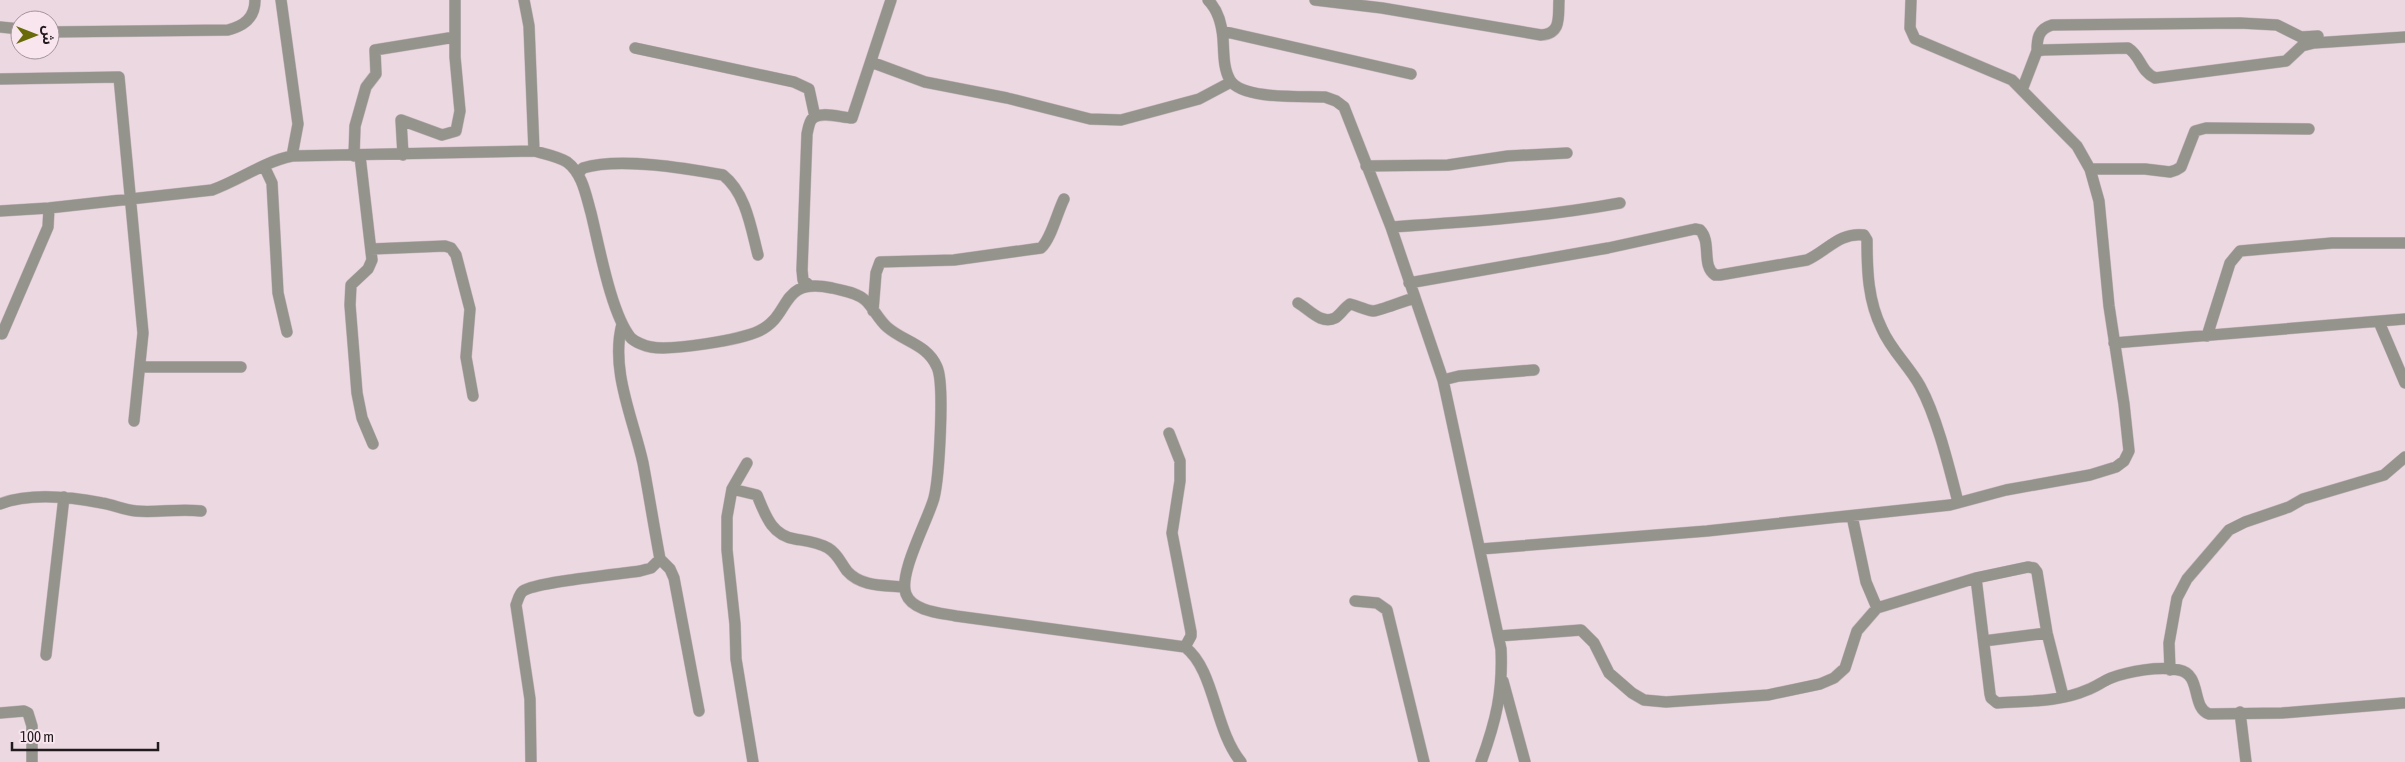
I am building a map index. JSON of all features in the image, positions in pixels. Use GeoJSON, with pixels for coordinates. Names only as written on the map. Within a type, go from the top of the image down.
{"type":"FeatureCollection","features":[{"type":"Feature","properties":{"kind":"street"},"geometry":{"type":"LineString","coordinates":[[60,32],[228,30],[242,27],[254,11],[254,0]]}},
{"type":"Feature","properties":{"kind":"street"},"geometry":{"type":"LineString","coordinates":[[281,0],[298,124],[292,156]]}},
{"type":"Feature","properties":{"kind":"street"},"geometry":{"type":"LineString","coordinates":[[403,155],[401,120],[442,135],[456,131],[460,111],[455,37],[455,0]]}},
{"type":"Feature","properties":{"kind":"street"},"geometry":{"type":"LineString","coordinates":[[524,0],[529,26],[534,151]]}},
{"type":"Feature","properties":{"kind":"street"},"geometry":{"type":"LineString","coordinates":[[892,0],[852,118],[826,115],[815,117],[807,134],[802,270],[803,280],[809,285],[852,293],[865,300],[890,330],[922,346],[938,368],[941,390],[938,476],[934,499],[906,572],[904,586],[906,596],[917,605],[934,612],[1185,647],[1194,653],[1201,665],[1222,730],[1232,751],[1241,762]]}},
{"type":"Feature","properties":{"kind":"street"},"geometry":{"type":"LineString","coordinates":[[1208,0],[1216,11],[1222,31],[1226,70],[1231,82],[1241,90],[1256,94],[1325,97],[1336,100],[1344,107],[1391,227],[1443,380],[1499,636],[1502,680],[1525,762]]}},
{"type":"Feature","properties":{"kind":"street"},"geometry":{"type":"LineString","coordinates":[[1315,0],[1382,8],[1542,35],[1552,34],[1556,29],[1559,0]]}},
{"type":"Feature","properties":{"kind":"street"},"geometry":{"type":"LineString","coordinates":[[1481,549],[1698,532],[1950,505],[2006,490],[2090,475],[2116,467],[2124,461],[2129,451],[2114,343],[2099,201],[2090,169],[2077,146],[2012,80],[1915,39],[1910,28],[1912,0]]}},
{"type":"Feature","properties":{"kind":"street"},"geometry":{"type":"LineString","coordinates":[[2022,90],[2037,51],[2038,36],[2044,28],[2052,25],[2273,24],[2301,37],[2405,30]]}},
{"type":"Feature","properties":{"kind":"street"},"geometry":{"type":"LineString","coordinates":[[1222,31],[1411,74]]}},
{"type":"Feature","properties":{"kind":"street"},"geometry":{"type":"LineString","coordinates":[[372,444],[362,418],[357,393],[350,305],[351,285],[368,269],[372,260],[372,249],[357,156],[355,126],[366,87],[376,74],[375,50],[455,37]]}},
{"type":"Feature","properties":{"kind":"street"},"geometry":{"type":"LineString","coordinates":[[2037,51],[2128,48],[2146,73],[2155,78],[2286,62],[2302,46],[2314,43],[2405,37]]}},
{"type":"Feature","properties":{"kind":"street"},"geometry":{"type":"LineString","coordinates":[[635,48],[794,82],[808,89],[815,117]]}},
{"type":"Feature","properties":{"kind":"street"},"geometry":{"type":"LineString","coordinates":[[871,62],[925,82],[1007,98],[1090,119],[1121,120],[1199,99],[1231,82]]}},
{"type":"Feature","properties":{"kind":"street"},"geometry":{"type":"LineString","coordinates":[[0,78],[119,77],[143,333],[134,421]]}},
{"type":"Feature","properties":{"kind":"street"},"geometry":{"type":"LineString","coordinates":[[2090,169],[2145,169],[2170,172],[2176,170],[2181,166],[2191,136],[2195,132],[2206,128],[2309,128]]}},
{"type":"Feature","properties":{"kind":"street"},"geometry":{"type":"LineString","coordinates":[[0,211],[132,200],[212,190],[232,183],[273,160],[292,156],[534,151],[567,162],[578,174],[585,193],[613,299],[622,324],[632,340],[652,347],[672,348],[743,337],[761,330],[771,322],[795,291],[809,285]]}},
{"type":"Feature","properties":{"kind":"street"},"geometry":{"type":"LineString","coordinates":[[1366,166],[1448,165],[1508,156],[1567,153]]}},
{"type":"Feature","properties":{"kind":"street"},"geometry":{"type":"LineString","coordinates":[[578,174],[583,168],[600,164],[644,165],[723,175],[731,181],[749,218],[758,255]]}},
{"type":"Feature","properties":{"kind":"street"},"geometry":{"type":"LineString","coordinates":[[264,166],[272,183],[278,293],[287,332]]}},
{"type":"Feature","properties":{"kind":"street"},"geometry":{"type":"LineString","coordinates":[[873,311],[876,273],[880,262],[954,260],[1041,248],[1048,239],[1056,214],[1064,199]]}},
{"type":"Feature","properties":{"kind":"street"},"geometry":{"type":"LineString","coordinates":[[1391,227],[1506,219],[1585,210],[1620,203]]}},
{"type":"Feature","properties":{"kind":"street"},"geometry":{"type":"LineString","coordinates":[[2,334],[43,240],[50,217],[49,208]]}},
{"type":"Feature","properties":{"kind":"street"},"geometry":{"type":"LineString","coordinates":[[1409,283],[1608,248],[1695,229],[1700,230],[1706,238],[1709,269],[1715,275],[1720,275],[1807,260],[1818,255],[1841,238],[1853,234],[1864,235],[1867,240],[1867,276],[1873,306],[1882,330],[1920,387],[1940,440],[1958,502]]}},
{"type":"Feature","properties":{"kind":"street"},"geometry":{"type":"LineString","coordinates":[[2207,336],[2230,263],[2240,251],[2332,243],[2405,243]]}},
{"type":"Feature","properties":{"kind":"street"},"geometry":{"type":"LineString","coordinates":[[372,249],[445,246],[451,248],[456,255],[470,309],[466,357],[473,396]]}},
{"type":"Feature","properties":{"kind":"street"},"geometry":{"type":"LineString","coordinates":[[1298,303],[1313,315],[1327,320],[1336,318],[1350,304],[1367,310],[1380,311],[1396,303],[1415,298]]}},
{"type":"Feature","properties":{"kind":"street"},"geometry":{"type":"LineString","coordinates":[[2114,343],[2405,319]]}},
{"type":"Feature","properties":{"kind":"street"},"geometry":{"type":"LineString","coordinates":[[2379,322],[2405,383]]}},
{"type":"Feature","properties":{"kind":"street"},"geometry":{"type":"LineString","coordinates":[[622,324],[618,338],[618,359],[642,462],[660,559],[670,570],[674,578],[699,711]]}},
{"type":"Feature","properties":{"kind":"street"},"geometry":{"type":"LineString","coordinates":[[140,367],[241,367]]}},
{"type":"Feature","properties":{"kind":"street"},"geometry":{"type":"LineString","coordinates":[[1443,380],[1459,376],[1534,370]]}},
{"type":"Feature","properties":{"kind":"street"},"geometry":{"type":"LineString","coordinates":[[1169,433],[1180,461],[1180,481],[1172,533],[1191,636],[1185,647]]}},
{"type":"Feature","properties":{"kind":"street"},"geometry":{"type":"LineString","coordinates":[[2170,670],[2169,643],[2177,598],[2187,579],[2229,530],[2304,499],[2384,475],[2405,457]]}},
{"type":"Feature","properties":{"kind":"street"},"geometry":{"type":"LineString","coordinates":[[747,463],[732,489],[727,525],[729,584],[735,624],[736,659],[753,762]]}},
{"type":"Feature","properties":{"kind":"street"},"geometry":{"type":"LineString","coordinates":[[732,489],[758,495],[767,521],[776,530],[784,536],[808,540],[828,548],[840,558],[847,571],[863,583],[904,586]]}},
{"type":"Feature","properties":{"kind":"street"},"geometry":{"type":"LineString","coordinates":[[0,504],[25,498],[64,498],[104,503],[133,511],[150,512],[183,509],[201,511]]}},
{"type":"Feature","properties":{"kind":"street"},"geometry":{"type":"LineString","coordinates":[[46,655],[64,498]]}},
{"type":"Feature","properties":{"kind":"street"},"geometry":{"type":"LineString","coordinates":[[1852,516],[1866,582],[1877,608]]}},
{"type":"Feature","properties":{"kind":"street"},"geometry":{"type":"LineString","coordinates":[[530,762],[530,699],[516,605],[519,596],[524,590],[543,585],[640,571],[651,568],[660,559]]}},
{"type":"Feature","properties":{"kind":"street"},"geometry":{"type":"LineString","coordinates":[[1499,636],[1581,630],[1594,643],[1609,673],[1632,693],[1644,700],[1666,702],[1768,695],[1820,684],[1834,678],[1845,668],[1857,631],[1877,608],[1976,578],[2034,568],[2037,572],[2047,633],[2063,696]]}},
{"type":"Feature","properties":{"kind":"street"},"geometry":{"type":"LineString","coordinates":[[1976,578],[1990,694],[1991,698],[1997,703],[2063,696],[2087,690],[2114,677],[2147,670],[2180,670],[2188,675],[2194,684],[2200,706],[2204,712],[2282,713],[2403,703]]}},
{"type":"Feature","properties":{"kind":"street"},"geometry":{"type":"LineString","coordinates":[[1355,601],[1377,603],[1387,610],[1424,762]]}},
{"type":"Feature","properties":{"kind":"street"},"geometry":{"type":"LineString","coordinates":[[1984,641],[2047,633]]}},
{"type":"Feature","properties":{"kind":"street"},"geometry":{"type":"LineString","coordinates":[[1481,762],[1495,725],[1502,680]]}},
{"type":"Feature","properties":{"kind":"street"},"geometry":{"type":"LineString","coordinates":[[0,713],[24,711],[28,713],[32,726],[32,762]]}},
{"type":"Feature","properties":{"kind":"street"},"geometry":{"type":"LineString","coordinates":[[2240,712],[2246,762]]}}]}
